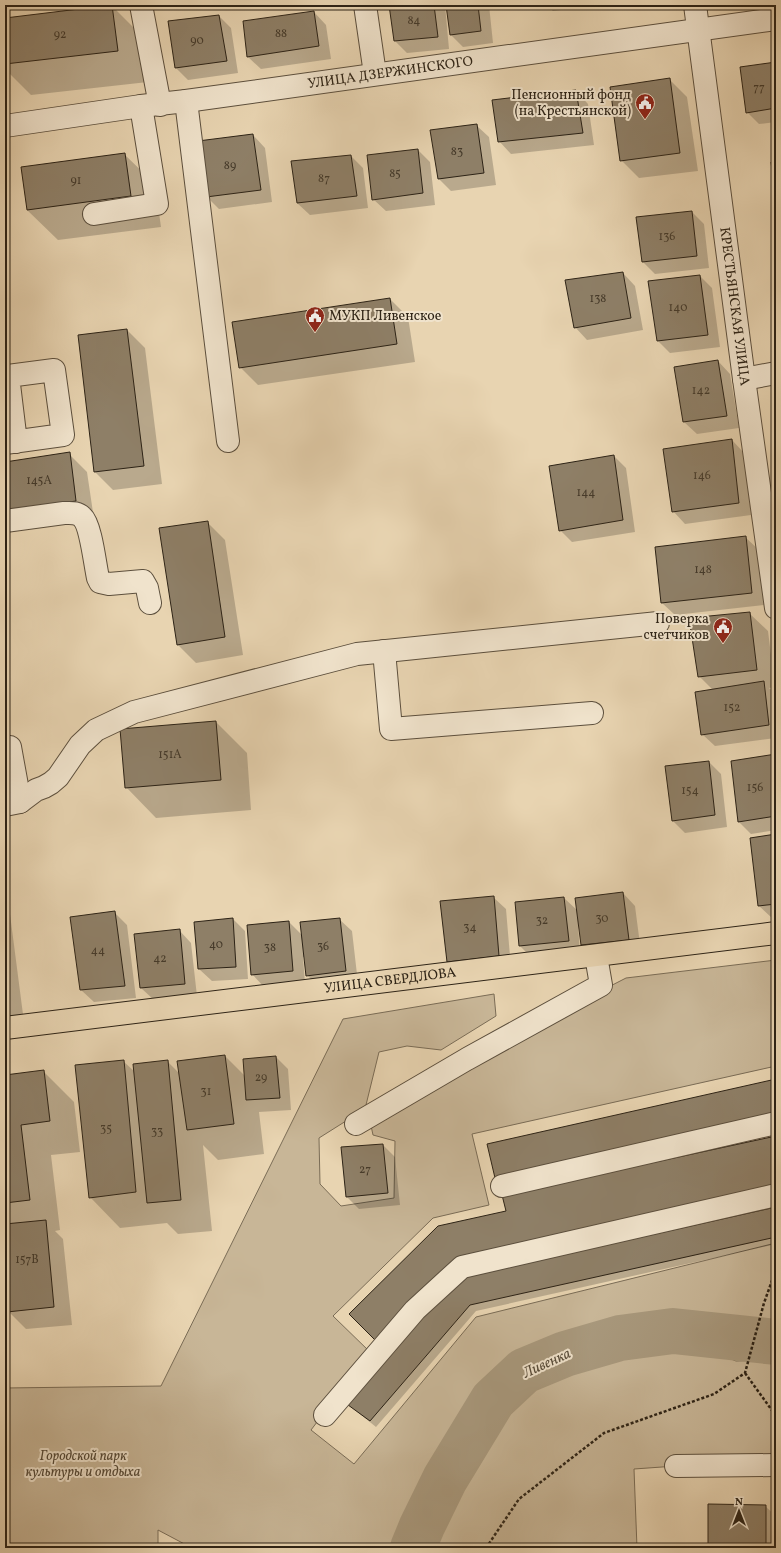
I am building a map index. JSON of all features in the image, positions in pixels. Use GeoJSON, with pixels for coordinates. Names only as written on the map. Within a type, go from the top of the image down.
{"type":"FeatureCollection","features":[{"type":"Feature","properties":{"kind":"main road","name":"УЛИЦА СВЕРДЛОВА"},"geometry":{"type":"LineString","coordinates":[[5,1028],[776,933]]}},
{"type":"Feature","properties":{"kind":"street"},"geometry":{"type":"LineString","coordinates":[[94,214],[157,204],[141,5]]}},
{"type":"Feature","properties":{"kind":"street"},"geometry":{"type":"LineString","coordinates":[[365,5],[375,74]]}},
{"type":"Feature","properties":{"kind":"street","name":"КРЕСТЬЯНСКАЯ УЛИЦА"},"geometry":{"type":"LineString","coordinates":[[695,5],[744,379],[776,608]]}},
{"type":"Feature","properties":{"kind":"street","name":"УЛИЦА ДЗЕРЖИНСКОГО"},"geometry":{"type":"LineString","coordinates":[[5,126],[776,19]]}},
{"type":"Feature","properties":{"kind":"street"},"geometry":{"type":"LineString","coordinates":[[186,101],[228,441]]}},
{"type":"Feature","properties":{"kind":"street"},"geometry":{"type":"LineString","coordinates":[[744,379],[776,373]]}},
{"type":"Feature","properties":{"kind":"street"},"geometry":{"type":"LineString","coordinates":[[5,521],[64,513],[74,513],[81,516],[89,531],[100,582],[109,584],[143,581],[147,588],[150,604]]}},
{"type":"Feature","properties":{"kind":"street"},"geometry":{"type":"LineString","coordinates":[[10,747],[12,804],[51,783],[58,777],[76,751],[96,730],[134,712],[357,654],[658,623]]}},
{"type":"Feature","properties":{"kind":"street"},"geometry":{"type":"LineString","coordinates":[[384,651],[391,729],[592,713]]}},
{"type":"Feature","properties":{"kind":"street"},"geometry":{"type":"LineString","coordinates":[[356,1124],[467,1059],[601,985],[596,956]]}},
{"type":"Feature","properties":{"kind":"street"},"geometry":{"type":"LineString","coordinates":[[502,1186],[776,1123]]}},
{"type":"Feature","properties":{"kind":"street"},"geometry":{"type":"LineString","coordinates":[[325,1415],[415,1310],[462,1267],[776,1195]]}},
{"type":"Feature","properties":{"kind":"street"},"geometry":{"type":"LineString","coordinates":[[676,1466],[776,1465]]}},
{"type":"Feature","properties":{"kind":"path"},"geometry":{"type":"LineString","coordinates":[[486,1548],[519,1499],[604,1433],[714,1394],[745,1374],[764,1304],[774,1275],[776,1274]]}},
{"type":"Feature","properties":{"kind":"path"},"geometry":{"type":"LineString","coordinates":[[745,1374],[776,1416]]}},
{"type":"Feature","properties":{"kind":"green space","name":"Городской парк культуры и отдыха"},"geometry":{"type":"Polygon","coordinates":[[[776,960],[776,1066],[472,1134],[489,1205],[433,1218],[333,1316],[370,1352],[311,1430],[354,1464],[476,1317],[776,1243],[776,1328],[744,1321],[685,1319],[629,1321],[559,1339],[496,1369],[436,1455],[397,1548],[192,1548],[158,1530],[158,1548],[5,1548],[5,1388],[161,1386],[343,1019],[494,994],[496,1016],[441,1050],[407,1046],[379,1052],[365,1109],[319,1138],[320,1184],[341,1206],[394,1198],[395,1141],[373,1135],[370,1121],[513,1036],[626,978],[776,960]]]}},
{"type":"Feature","properties":{"kind":"green space"},"geometry":{"type":"Polygon","coordinates":[[[657,1350],[711,1351],[736,1361],[760,1360],[776,1363],[776,1465],[676,1466],[634,1469],[637,1548],[429,1548],[432,1535],[475,1453],[510,1404],[551,1380],[598,1362],[657,1350]]]}},
{"type":"Feature","properties":{"kind":"building"},"geometry":{"type":"Polygon","coordinates":[[[112,5],[118,51],[5,64],[5,18],[112,5]]]}},
{"type":"Feature","properties":{"kind":"building"},"geometry":{"type":"Polygon","coordinates":[[[389,5],[434,5],[438,37],[394,41],[389,5]]]}},
{"type":"Feature","properties":{"kind":"building"},"geometry":{"type":"Polygon","coordinates":[[[446,5],[478,5],[481,31],[450,35],[446,5]]]}},
{"type":"Feature","properties":{"kind":"building"},"geometry":{"type":"Polygon","coordinates":[[[314,11],[319,46],[247,57],[243,21],[314,11]]]}},
{"type":"Feature","properties":{"kind":"building"},"geometry":{"type":"Polygon","coordinates":[[[219,15],[227,61],[175,68],[168,21],[219,15]]]}},
{"type":"Feature","properties":{"kind":"building"},"geometry":{"type":"Polygon","coordinates":[[[776,62],[776,108],[746,113],[740,67],[776,62]]]}},
{"type":"Feature","properties":{"kind":"building","name":"Пенсионный фонд (на Крестьянской)"},"geometry":{"type":"Polygon","coordinates":[[[670,78],[680,153],[620,161],[610,87],[670,78]]]}},
{"type":"Feature","properties":{"kind":"building"},"geometry":{"type":"Polygon","coordinates":[[[576,90],[583,133],[498,142],[492,100],[576,90]]]}},
{"type":"Feature","properties":{"kind":"building"},"geometry":{"type":"Polygon","coordinates":[[[477,124],[484,173],[438,179],[430,130],[477,124]]]}},
{"type":"Feature","properties":{"kind":"building"},"geometry":{"type":"Polygon","coordinates":[[[253,134],[261,190],[206,197],[198,141],[253,134]]]}},
{"type":"Feature","properties":{"kind":"building"},"geometry":{"type":"Polygon","coordinates":[[[418,149],[423,193],[372,200],[367,155],[418,149]]]}},
{"type":"Feature","properties":{"kind":"building"},"geometry":{"type":"Polygon","coordinates":[[[125,153],[131,196],[27,210],[21,167],[125,153]]]}},
{"type":"Feature","properties":{"kind":"building"},"geometry":{"type":"Polygon","coordinates":[[[351,155],[357,196],[297,203],[291,161],[351,155]]]}},
{"type":"Feature","properties":{"kind":"building"},"geometry":{"type":"Polygon","coordinates":[[[771,162],[776,162],[776,203],[771,162]]]}},
{"type":"Feature","properties":{"kind":"building"},"geometry":{"type":"Polygon","coordinates":[[[692,211],[697,256],[642,262],[636,217],[692,211]]]}},
{"type":"Feature","properties":{"kind":"building"},"geometry":{"type":"Polygon","coordinates":[[[623,272],[631,318],[574,328],[565,280],[623,272]]]}},
{"type":"Feature","properties":{"kind":"building"},"geometry":{"type":"Polygon","coordinates":[[[700,275],[708,335],[657,341],[648,281],[700,275]]]}},
{"type":"Feature","properties":{"kind":"building","name":"МУКП Ливенское"},"geometry":{"type":"Polygon","coordinates":[[[390,298],[397,344],[239,368],[232,322],[390,298]]]}},
{"type":"Feature","properties":{"kind":"building"},"geometry":{"type":"Polygon","coordinates":[[[127,329],[144,466],[94,472],[78,335],[127,329]]]}},
{"type":"Feature","properties":{"kind":"building"},"geometry":{"type":"Polygon","coordinates":[[[718,360],[727,416],[683,422],[674,367],[718,360]]]}},
{"type":"Feature","properties":{"kind":"building"},"geometry":{"type":"Polygon","coordinates":[[[732,439],[739,503],[672,512],[663,449],[732,439]]]}},
{"type":"Feature","properties":{"kind":"building"},"geometry":{"type":"Polygon","coordinates":[[[70,452],[76,501],[5,511],[5,462],[70,452]]]}},
{"type":"Feature","properties":{"kind":"building"},"geometry":{"type":"Polygon","coordinates":[[[614,455],[623,520],[559,531],[549,466],[614,455]]]}},
{"type":"Feature","properties":{"kind":"building"},"geometry":{"type":"Polygon","coordinates":[[[208,521],[225,637],[177,645],[159,528],[208,521]]]}},
{"type":"Feature","properties":{"kind":"building"},"geometry":{"type":"Polygon","coordinates":[[[746,536],[752,593],[661,603],[655,547],[746,536]]]}},
{"type":"Feature","properties":{"kind":"building","name":"Поверка счетчиков"},"geometry":{"type":"Polygon","coordinates":[[[750,612],[757,670],[698,677],[689,618],[750,612]]]}},
{"type":"Feature","properties":{"kind":"building"},"geometry":{"type":"Polygon","coordinates":[[[764,681],[769,725],[701,735],[695,692],[764,681]]]}},
{"type":"Feature","properties":{"kind":"building"},"geometry":{"type":"Polygon","coordinates":[[[216,721],[221,780],[125,788],[120,729],[216,721]]]}},
{"type":"Feature","properties":{"kind":"building"},"geometry":{"type":"Polygon","coordinates":[[[776,754],[776,816],[738,822],[731,761],[776,754]]]}},
{"type":"Feature","properties":{"kind":"building"},"geometry":{"type":"Polygon","coordinates":[[[709,761],[715,815],[672,821],[665,766],[709,761]]]}},
{"type":"Feature","properties":{"kind":"building"},"geometry":{"type":"Polygon","coordinates":[[[776,834],[776,904],[758,906],[750,838],[776,834]]]}},
{"type":"Feature","properties":{"kind":"building"},"geometry":{"type":"Polygon","coordinates":[[[623,892],[629,940],[581,945],[575,898],[623,892]]]}},
{"type":"Feature","properties":{"kind":"building"},"geometry":{"type":"Polygon","coordinates":[[[494,896],[499,956],[447,962],[440,901],[494,896]]]}},
{"type":"Feature","properties":{"kind":"building"},"geometry":{"type":"Polygon","coordinates":[[[564,897],[569,941],[519,946],[515,902],[564,897]]]}},
{"type":"Feature","properties":{"kind":"building"},"geometry":{"type":"Polygon","coordinates":[[[115,911],[125,986],[80,990],[70,917],[115,911]]]}},
{"type":"Feature","properties":{"kind":"building"},"geometry":{"type":"Polygon","coordinates":[[[233,918],[236,967],[198,969],[194,922],[233,918]]]}},
{"type":"Feature","properties":{"kind":"building"},"geometry":{"type":"Polygon","coordinates":[[[340,918],[346,971],[306,976],[300,922],[340,918]]]}},
{"type":"Feature","properties":{"kind":"building"},"geometry":{"type":"Polygon","coordinates":[[[289,921],[293,971],[251,975],[247,925],[289,921]]]}},
{"type":"Feature","properties":{"kind":"building"},"geometry":{"type":"Polygon","coordinates":[[[180,929],[185,984],[140,988],[134,934],[180,929]]]}},
{"type":"Feature","properties":{"kind":"building"},"geometry":{"type":"Polygon","coordinates":[[[225,1055],[234,1124],[187,1130],[177,1061],[225,1055]]]}},
{"type":"Feature","properties":{"kind":"building"},"geometry":{"type":"Polygon","coordinates":[[[276,1056],[280,1098],[246,1100],[243,1059],[276,1056]]]}},
{"type":"Feature","properties":{"kind":"building"},"geometry":{"type":"Polygon","coordinates":[[[124,1060],[136,1192],[89,1198],[75,1065],[124,1060]]]}},
{"type":"Feature","properties":{"kind":"building"},"geometry":{"type":"Polygon","coordinates":[[[168,1060],[181,1200],[147,1203],[133,1064],[168,1060]]]}},
{"type":"Feature","properties":{"kind":"building"},"geometry":{"type":"Polygon","coordinates":[[[44,1070],[50,1121],[21,1125],[30,1200],[5,1203],[5,1075],[44,1070]]]}},
{"type":"Feature","properties":{"kind":"building"},"geometry":{"type":"Polygon","coordinates":[[[776,1079],[776,1115],[495,1178],[487,1144],[776,1079]]]}},
{"type":"Feature","properties":{"kind":"building"},"geometry":{"type":"Polygon","coordinates":[[[776,1136],[776,1188],[461,1256],[375,1340],[349,1314],[438,1226],[506,1211],[502,1195],[776,1136]]]}},
{"type":"Feature","properties":{"kind":"building"},"geometry":{"type":"Polygon","coordinates":[[[383,1144],[388,1193],[346,1197],[341,1147],[383,1144]]]}},
{"type":"Feature","properties":{"kind":"building"},"geometry":{"type":"Polygon","coordinates":[[[776,1207],[776,1237],[470,1305],[370,1421],[344,1402],[461,1277],[776,1207]]]}},
{"type":"Feature","properties":{"kind":"building"},"geometry":{"type":"Polygon","coordinates":[[[46,1220],[54,1307],[7,1312],[5,1295],[5,1224],[46,1220]]]}},
{"type":"Feature","properties":{"kind":"building"},"geometry":{"type":"Polygon","coordinates":[[[708,1504],[766,1505],[766,1548],[708,1548],[708,1504]]]}},
{"type":"Feature","properties":{"kind":"waterway","name":"Ливенка"},"geometry":{"type":"LineString","coordinates":[[413,1548],[445,1479],[493,1400],[524,1371],[565,1354],[620,1338],[673,1331],[776,1342]]}},
{"type":"Feature","properties":{"kind":"place","name":"Пенсионный фонд (на Крестьянской)"},"geometry":{"type":"Point","coordinates":[645,120]}},
{"type":"Feature","properties":{"kind":"place","name":"МУКП Ливенское"},"geometry":{"type":"Point","coordinates":[315,333]}},
{"type":"Feature","properties":{"kind":"place","name":"Поверка счетчиков"},"geometry":{"type":"Point","coordinates":[723,644]}}]}
